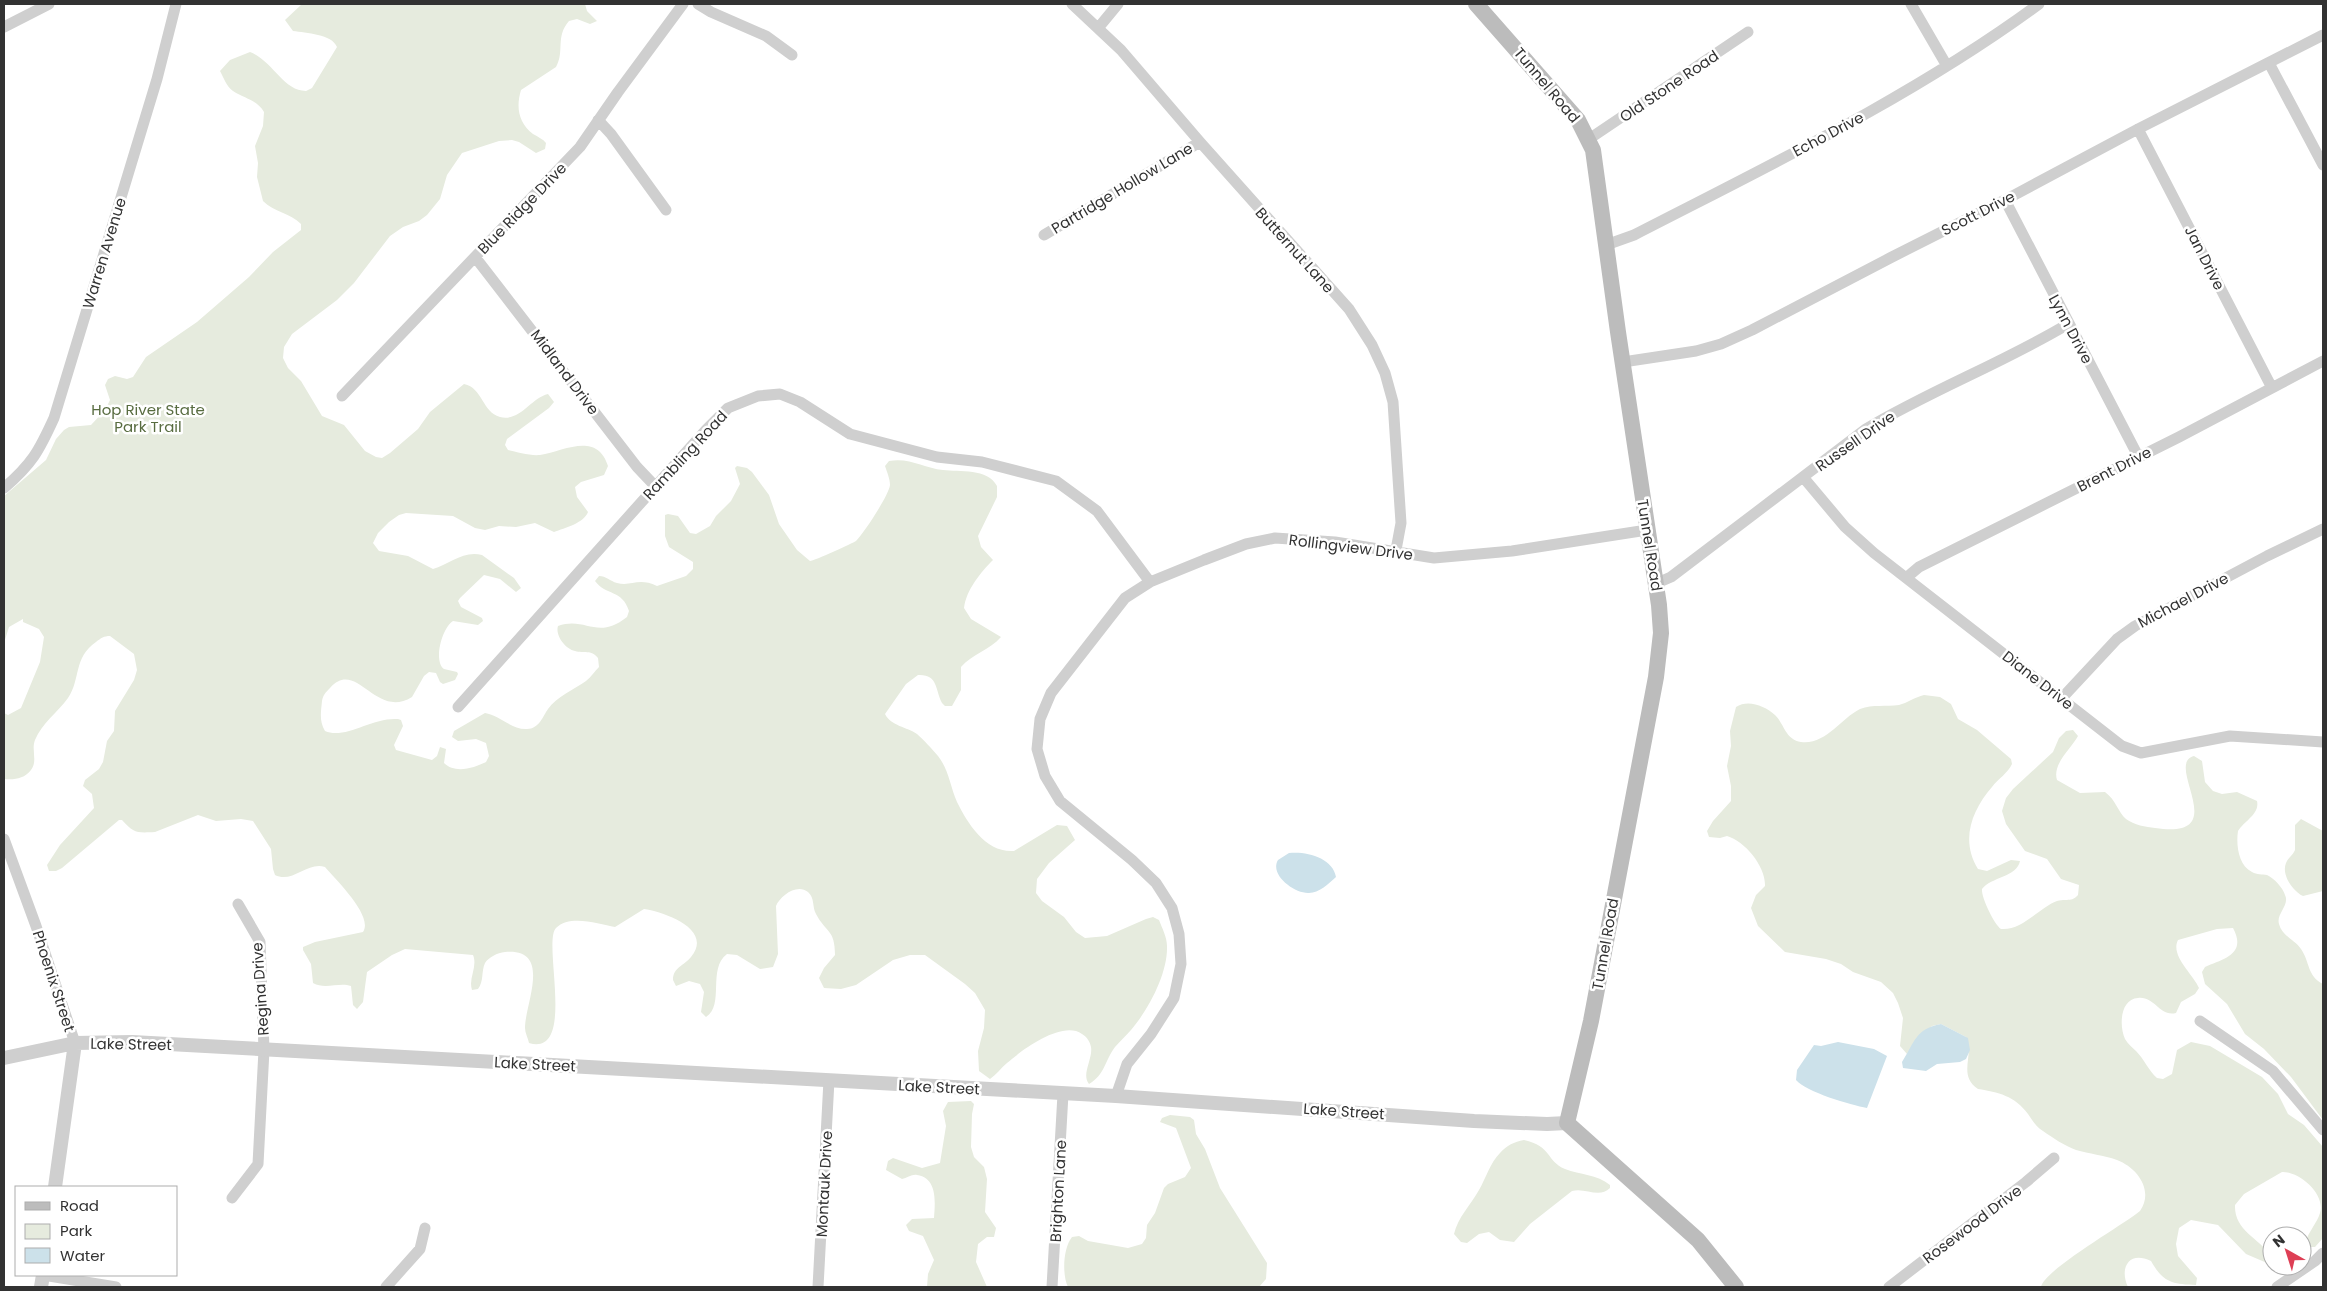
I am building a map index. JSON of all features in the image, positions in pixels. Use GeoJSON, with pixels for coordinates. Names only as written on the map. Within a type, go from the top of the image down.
{"type":"FeatureCollection","features":[{"type":"Feature","properties":{"kind":"main road","name":"Tunnel Road"},"geometry":{"type":"LineString","coordinates":[[1476,4],[1578,120],[1593,150],[1647,530],[1657,583],[1661,634],[1656,677],[1588,1036],[1567,1123]]}},
{"type":"Feature","properties":{"kind":"main road"},"geometry":{"type":"LineString","coordinates":[[1567,1123],[1698,1240],[1736,1287]]}},
{"type":"Feature","properties":{"kind":"street"},"geometry":{"type":"LineString","coordinates":[[4,27],[49,4]]}},
{"type":"Feature","properties":{"kind":"street","name":"Warren Avenue"},"geometry":{"type":"LineString","coordinates":[[4,488],[36,456],[54,418],[158,79],[176,4]]}},
{"type":"Feature","properties":{"kind":"street","name":"Blue Ridge Drive"},"geometry":{"type":"LineString","coordinates":[[342,396],[580,147],[683,4]]}},
{"type":"Feature","properties":{"kind":"street"},"geometry":{"type":"LineString","coordinates":[[698,4],[711,12],[766,36],[792,55]]}},
{"type":"Feature","properties":{"kind":"street","name":"Butternut Lane"},"geometry":{"type":"LineString","coordinates":[[1072,4],[1099,27],[1121,50],[1349,309],[1372,345],[1384,373],[1393,402],[1401,523],[1396,550]]}},
{"type":"Feature","properties":{"kind":"street"},"geometry":{"type":"LineString","coordinates":[[1099,27],[1118,4]]}},
{"type":"Feature","properties":{"kind":"street"},"geometry":{"type":"LineString","coordinates":[[1911,4],[1946,66]]}},
{"type":"Feature","properties":{"kind":"street","name":"Echo Drive"},"geometry":{"type":"LineString","coordinates":[[1606,244],[1634,235],[1765,168],[1880,106],[1994,37],[2039,4]]}},
{"type":"Feature","properties":{"kind":"street","name":"Old Stone Road"},"geometry":{"type":"LineString","coordinates":[[1589,139],[1748,32]]}},
{"type":"Feature","properties":{"kind":"street","name":"Scott Drive"},"geometry":{"type":"LineString","coordinates":[[1623,362],[1696,351],[1721,344],[1752,330],[2323,35]]}},
{"type":"Feature","properties":{"kind":"street"},"geometry":{"type":"LineString","coordinates":[[2269,64],[2323,165]]}},
{"type":"Feature","properties":{"kind":"street"},"geometry":{"type":"LineString","coordinates":[[598,120],[612,134],[666,210]]}},
{"type":"Feature","properties":{"kind":"street","name":"Jan Drive"},"geometry":{"type":"LineString","coordinates":[[2138,129],[2272,386]]}},
{"type":"Feature","properties":{"kind":"street","name":"Partridge Hollow Lane"},"geometry":{"type":"LineString","coordinates":[[1044,235],[1200,142]]}},
{"type":"Feature","properties":{"kind":"street","name":"Lynn Drive"},"geometry":{"type":"LineString","coordinates":[[2005,200],[2138,456]]}},
{"type":"Feature","properties":{"kind":"street","name":"Midland Drive"},"geometry":{"type":"LineString","coordinates":[[475,257],[637,467],[655,486]]}},
{"type":"Feature","properties":{"kind":"street","name":"Russell Drive"},"geometry":{"type":"LineString","coordinates":[[1657,583],[1671,577],[1866,429],[1887,416],[2036,343],[2068,324]]}},
{"type":"Feature","properties":{"kind":"street","name":"Brent Drive"},"geometry":{"type":"LineString","coordinates":[[1906,578],[1919,567],[2272,386],[2322,363]]}},
{"type":"Feature","properties":{"kind":"street","name":"Rambling Road"},"geometry":{"type":"LineString","coordinates":[[458,707],[655,486],[728,408],[758,396],[780,394],[800,402],[850,434],[937,457],[982,462],[1056,481],[1097,511],[1150,582]]}},
{"type":"Feature","properties":{"kind":"street","name":"Diane Drive"},"geometry":{"type":"LineString","coordinates":[[1803,477],[1845,527],[1906,578],[2122,746],[2141,753],[2230,736],[2323,742]]}},
{"type":"Feature","properties":{"kind":"street","name":"Michael Drive"},"geometry":{"type":"LineString","coordinates":[[2062,698],[2117,639],[2135,626],[2267,556],[2323,529]]}},
{"type":"Feature","properties":{"kind":"street","name":"Rollingview Drive"},"geometry":{"type":"LineString","coordinates":[[1116,1096],[1127,1064],[1151,1034],[1174,998],[1181,964],[1180,934],[1172,908],[1156,884],[1132,860],[1060,801],[1044,776],[1037,749],[1040,719],[1051,693],[1125,598],[1150,582],[1246,544],[1275,538],[1335,542],[1396,550],[1434,558],[1475,556],[1647,530]]}},
{"type":"Feature","properties":{"kind":"street","name":"Phoenix Street"},"geometry":{"type":"LineString","coordinates":[[4,839],[36,926],[75,1043],[56,1186]]}},
{"type":"Feature","properties":{"kind":"street","name":"Regina Drive"},"geometry":{"type":"LineString","coordinates":[[232,1198],[258,1164],[264,1050],[260,942],[238,904]]}},
{"type":"Feature","properties":{"kind":"street"},"geometry":{"type":"LineString","coordinates":[[2200,1020],[2273,1070],[2323,1130]]}},
{"type":"Feature","properties":{"kind":"street","name":"Lake Street"},"geometry":{"type":"LineString","coordinates":[[4,1058],[75,1043],[132,1042],[1116,1096],[1474,1121],[1567,1123]]}},
{"type":"Feature","properties":{"kind":"street","name":"Montauk Drive"},"geometry":{"type":"LineString","coordinates":[[818,1287],[829,1080]]}},
{"type":"Feature","properties":{"kind":"street","name":"Brighton Lane"},"geometry":{"type":"LineString","coordinates":[[1052,1287],[1063,1094]]}},
{"type":"Feature","properties":{"kind":"street","name":"Rosewood Drive"},"geometry":{"type":"LineString","coordinates":[[1889,1287],[2026,1182],[2054,1158]]}},
{"type":"Feature","properties":{"kind":"street"},"geometry":{"type":"LineString","coordinates":[[386,1287],[420,1249],[425,1228]]}},
{"type":"Feature","properties":{"kind":"street"},"geometry":{"type":"LineString","coordinates":[[2277,1287],[2315,1261],[2323,1253]]}},
{"type":"Feature","properties":{"kind":"street"},"geometry":{"type":"LineString","coordinates":[[49,1276],[116,1287]]}},
{"type":"Feature","properties":{"kind":"green space","name":"Hop River State Park Trail"},"geometry":{"type":"Polygon","coordinates":[[[302,4],[585,4],[587,11],[597,21],[590,24],[577,19],[569,21],[562,33],[559,61],[556,67],[521,90],[519,108],[521,119],[533,134],[546,143],[545,149],[536,153],[519,142],[512,140],[499,141],[462,153],[447,175],[440,199],[427,215],[390,236],[354,283],[337,300],[292,334],[284,347],[283,358],[288,368],[301,381],[322,416],[344,425],[365,451],[376,457],[382,458],[390,453],[418,429],[430,412],[464,384],[475,390],[489,410],[500,417],[514,416],[542,396],[548,394],[554,402],[549,408],[507,439],[505,445],[508,450],[540,455],[569,447],[588,446],[596,449],[603,455],[608,466],[604,475],[581,482],[575,487],[577,497],[588,512],[586,516],[574,525],[554,532],[535,523],[516,527],[499,526],[485,530],[475,528],[453,516],[406,513],[399,515],[389,522],[378,533],[373,543],[379,551],[408,556],[433,569],[469,554],[482,555],[514,578],[521,588],[516,592],[500,579],[484,575],[460,598],[458,601],[461,607],[482,618],[483,621],[478,625],[453,621],[445,630],[440,645],[439,659],[444,669],[457,672],[455,680],[443,684],[436,673],[429,672],[424,676],[412,697],[399,702],[387,701],[349,680],[340,681],[329,689],[322,699],[321,720],[325,731],[341,733],[378,721],[398,719],[401,720],[403,726],[394,745],[396,750],[432,760],[437,756],[440,747],[446,749],[444,763],[459,769],[470,768],[486,762],[489,756],[486,743],[476,739],[458,741],[452,737],[454,731],[485,713],[521,729],[535,727],[551,705],[588,679],[599,667],[598,658],[587,652],[571,650],[564,645],[559,637],[558,626],[576,624],[599,628],[608,627],[617,624],[627,617],[629,611],[626,604],[618,596],[599,586],[595,581],[599,576],[622,584],[645,582],[657,586],[686,576],[693,569],[693,562],[669,547],[665,536],[665,515],[678,516],[690,533],[696,534],[710,526],[716,516],[731,501],[740,484],[735,468],[737,466],[747,468],[752,472],[769,495],[779,524],[797,550],[810,561],[856,541],[860,537],[876,514],[889,490],[890,483],[885,466],[889,461],[903,460],[936,469],[973,472],[987,476],[997,486],[997,497],[978,536],[981,547],[993,560],[971,588],[964,608],[971,619],[1001,637],[961,667],[961,690],[952,706],[945,706],[942,703],[933,680],[924,675],[918,675],[906,684],[885,714],[895,724],[917,734],[938,756],[947,772],[957,802],[972,828],[979,836],[995,847],[1014,851],[1057,825],[1067,826],[1075,840],[1049,863],[1037,879],[1036,893],[1042,901],[1064,917],[1076,932],[1085,938],[1107,936],[1146,919],[1153,917],[1159,920],[1167,946],[1161,979],[1151,1001],[1138,1021],[1115,1047],[1102,1072],[1089,1084],[1086,1076],[1091,1052],[1090,1043],[1084,1035],[1074,1031],[1053,1034],[1032,1044],[1014,1057],[990,1079],[979,1071],[978,1051],[984,1028],[985,1010],[975,993],[925,955],[910,955],[893,960],[856,985],[841,989],[824,988],[819,978],[824,968],[835,955],[835,947],[832,936],[816,914],[810,894],[804,890],[799,889],[789,892],[781,898],[776,906],[778,954],[773,967],[760,969],[737,955],[727,954],[718,968],[716,996],[712,1011],[706,1017],[701,1012],[704,992],[700,984],[689,981],[676,986],[673,980],[675,972],[691,957],[696,947],[696,938],[692,930],[684,924],[674,918],[644,909],[615,927],[585,921],[562,924],[556,928],[553,938],[555,1016],[552,1033],[543,1043],[529,1043],[525,1028],[533,979],[532,968],[528,959],[520,953],[505,952],[489,959],[484,966],[480,986],[478,989],[472,990],[473,955],[405,949],[392,955],[367,972],[363,1002],[357,1009],[353,1005],[351,986],[322,986],[313,983],[311,964],[303,947],[315,942],[363,932],[365,925],[363,917],[352,898],[325,867],[312,867],[288,877],[275,875],[271,849],[253,821],[241,819],[216,821],[198,815],[155,832],[144,832],[133,830],[122,820],[119,820],[62,868],[56,871],[49,871],[47,865],[60,845],[94,808],[92,794],[83,786],[85,780],[99,769],[103,762],[107,741],[114,731],[115,711],[134,680],[137,670],[134,654],[110,636],[103,637],[96,642],[89,648],[80,662],[75,683],[68,698],[38,734],[34,744],[34,763],[31,770],[19,778],[4,779],[4,713],[8,715],[21,708],[40,662],[44,637],[39,629],[23,622],[23,619],[9,627],[4,643],[4,496],[46,460],[56,439],[64,430],[69,427],[91,425],[105,410],[110,400],[105,385],[108,379],[115,376],[127,379],[133,377],[146,357],[197,322],[249,277],[273,252],[301,230],[301,224],[297,220],[272,208],[263,201],[257,177],[258,163],[255,146],[263,126],[264,112],[254,102],[231,89],[220,71],[230,60],[250,52],[258,56],[291,86],[298,90],[306,91],[312,88],[337,47],[330,39],[293,31],[285,20],[302,4]]]}},
{"type":"Feature","properties":{"kind":"green space"},"geometry":{"type":"Polygon","coordinates":[[[1924,695],[1940,697],[1951,704],[1958,719],[1977,730],[2011,759],[2012,764],[2010,767],[1979,805],[1974,815],[1969,836],[1973,858],[1978,869],[1987,871],[2011,860],[2020,861],[2018,866],[2009,874],[1991,882],[1982,889],[1988,910],[2001,929],[2009,929],[2023,923],[2051,904],[2060,900],[2073,899],[2078,895],[2079,885],[2061,879],[2047,859],[2025,851],[2006,824],[2002,811],[2006,798],[2013,789],[2053,752],[2059,738],[2066,731],[2073,730],[2078,736],[2057,768],[2057,780],[2080,793],[2105,792],[2126,819],[2136,824],[2155,828],[2178,829],[2190,823],[2194,813],[2193,800],[2186,772],[2187,762],[2194,756],[2202,761],[2205,782],[2213,791],[2222,794],[2237,792],[2257,801],[2254,814],[2238,831],[2239,854],[2247,869],[2256,874],[2270,876],[2284,892],[2286,902],[2279,917],[2279,924],[2286,935],[2301,949],[2311,973],[2323,984],[2323,1120],[2291,1077],[2264,1049],[2245,1034],[2227,1004],[2205,984],[2202,972],[2205,967],[2226,958],[2235,950],[2237,937],[2233,928],[2217,929],[2178,940],[2176,946],[2180,959],[2199,988],[2195,994],[2181,1002],[2176,1013],[2165,1012],[2144,998],[2132,1000],[2124,1008],[2122,1027],[2126,1041],[2139,1054],[2157,1078],[2163,1079],[2172,1074],[2177,1050],[2191,1042],[2210,1046],[2262,1077],[2278,1094],[2288,1114],[2304,1125],[2323,1147],[2323,1238],[2315,1247],[2312,1247],[2312,1229],[2320,1213],[2319,1198],[2310,1185],[2296,1175],[2282,1172],[2244,1194],[2235,1205],[2238,1221],[2262,1245],[2262,1261],[2246,1254],[2218,1225],[2191,1220],[2179,1228],[2176,1244],[2178,1256],[2197,1278],[2196,1285],[2174,1283],[2164,1278],[2151,1261],[2137,1258],[2132,1259],[2126,1268],[2125,1273],[2128,1287],[2041,1287],[2045,1279],[2069,1259],[2140,1211],[2145,1196],[2142,1181],[2137,1174],[2117,1160],[2076,1150],[2063,1144],[2038,1128],[2023,1108],[2012,1099],[1999,1093],[1978,1089],[1972,1083],[1967,1071],[1969,1051],[1966,1037],[1941,1024],[1932,1026],[1907,1054],[1900,1046],[1903,1018],[1898,1003],[1893,993],[1881,982],[1853,972],[1841,964],[1826,959],[1785,952],[1758,926],[1751,908],[1756,895],[1765,886],[1758,863],[1741,843],[1727,836],[1720,838],[1709,837],[1707,831],[1713,821],[1731,801],[1731,786],[1727,766],[1731,746],[1730,731],[1736,707],[1746,704],[1761,706],[1775,715],[1792,738],[1801,742],[1810,742],[1825,736],[1860,709],[1899,705],[1924,695]]]}},
{"type":"Feature","properties":{"kind":"green space"},"geometry":{"type":"Polygon","coordinates":[[[2301,819],[2323,831],[2323,891],[2303,896],[2295,890],[2285,873],[2287,861],[2295,850],[2295,825],[2301,819]]]}},
{"type":"Feature","properties":{"kind":"green space"},"geometry":{"type":"Polygon","coordinates":[[[971,1101],[974,1104],[971,1147],[974,1157],[984,1167],[987,1179],[985,1212],[996,1228],[994,1237],[987,1237],[978,1244],[976,1262],[987,1287],[927,1287],[928,1274],[934,1260],[923,1236],[909,1231],[906,1225],[912,1219],[934,1218],[935,1199],[932,1186],[924,1177],[915,1175],[902,1179],[886,1170],[888,1161],[893,1158],[922,1168],[940,1163],[946,1126],[943,1111],[948,1102],[971,1101]]]}},
{"type":"Feature","properties":{"kind":"green space"},"geometry":{"type":"Polygon","coordinates":[[[1170,1115],[1190,1117],[1194,1120],[1196,1134],[1205,1149],[1220,1188],[1267,1263],[1266,1279],[1259,1287],[1068,1287],[1064,1262],[1072,1237],[1079,1236],[1088,1241],[1128,1248],[1142,1244],[1146,1238],[1147,1225],[1155,1213],[1164,1188],[1168,1184],[1185,1177],[1191,1168],[1176,1128],[1160,1122],[1162,1118],[1170,1115]]]}},
{"type":"Feature","properties":{"kind":"green space"},"geometry":{"type":"Polygon","coordinates":[[[1524,1140],[1540,1146],[1559,1166],[1605,1181],[1610,1185],[1610,1188],[1601,1193],[1582,1190],[1572,1191],[1530,1224],[1514,1242],[1500,1240],[1489,1232],[1479,1234],[1467,1243],[1461,1242],[1454,1234],[1456,1228],[1479,1190],[1493,1161],[1508,1146],[1524,1140]]]}},
{"type":"Feature","properties":{"kind":"water"},"geometry":{"type":"Polygon","coordinates":[[[1289,853],[1304,853],[1318,857],[1330,865],[1336,877],[1323,888],[1309,893],[1291,887],[1280,877],[1276,866],[1278,860],[1289,853]]]}},
{"type":"Feature","properties":{"kind":"water"},"geometry":{"type":"Polygon","coordinates":[[[1941,1024],[1968,1038],[1970,1050],[1966,1059],[1960,1062],[1937,1064],[1926,1071],[1903,1068],[1902,1062],[1917,1037],[1926,1029],[1941,1024]]]}},
{"type":"Feature","properties":{"kind":"water"},"geometry":{"type":"Polygon","coordinates":[[[1838,1042],[1874,1049],[1887,1056],[1867,1108],[1819,1093],[1801,1085],[1796,1080],[1797,1070],[1814,1045],[1821,1046],[1838,1042]]]}}]}
